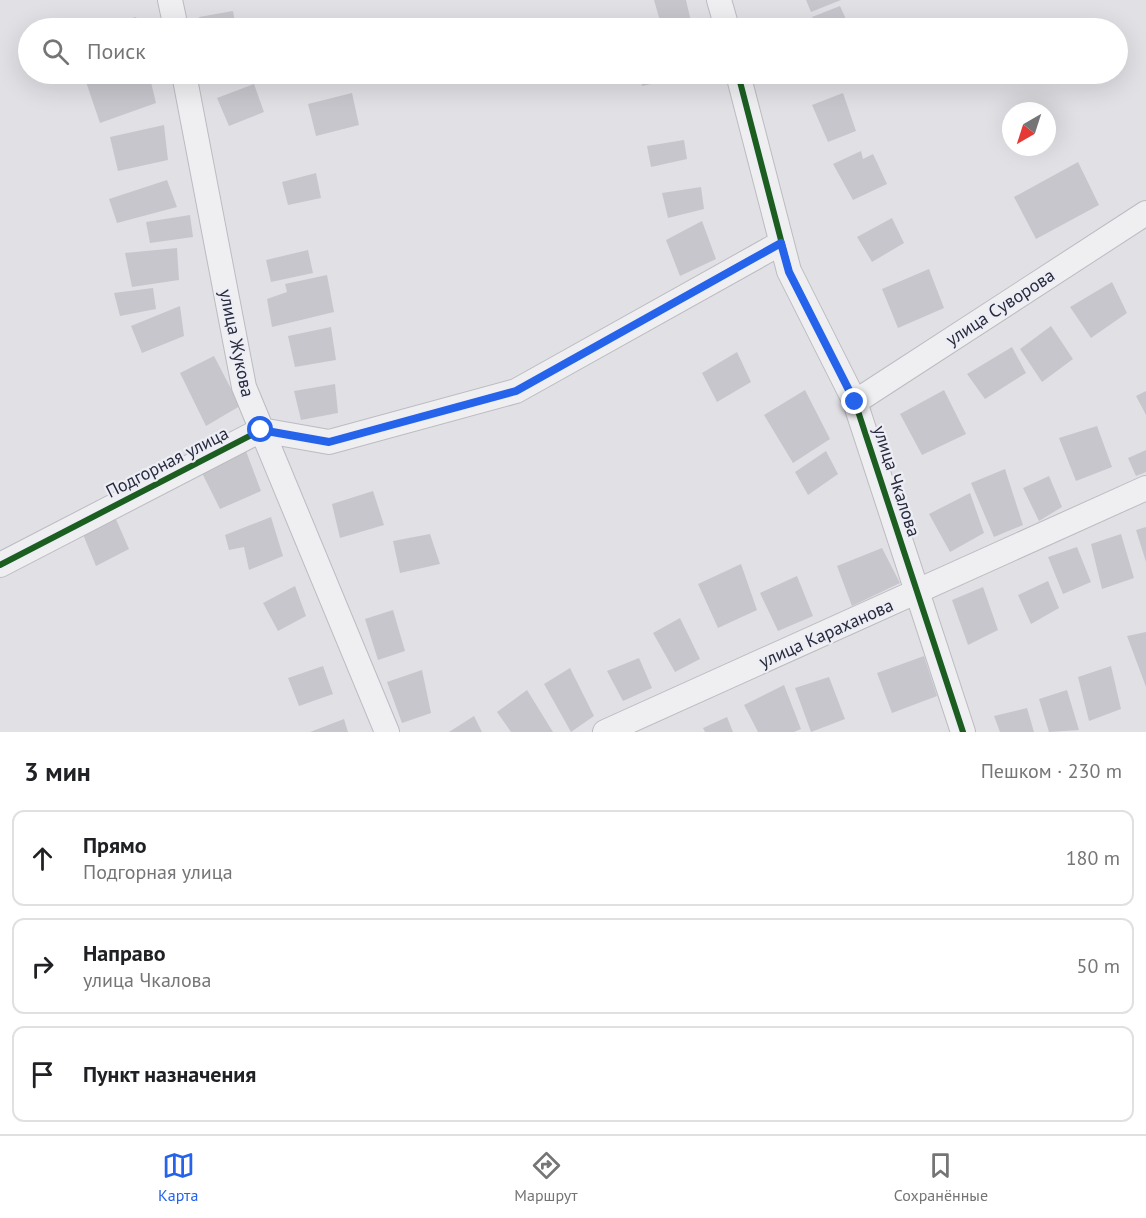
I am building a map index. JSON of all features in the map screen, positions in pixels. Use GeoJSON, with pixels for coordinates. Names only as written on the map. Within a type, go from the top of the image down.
{"type":"FeatureCollection","features":[{"type":"Feature","properties":{"kind":"street"},"geometry":{"type":"LineString","coordinates":[[170,0],[174,18]]}},
{"type":"Feature","properties":{"kind":"street"},"geometry":{"type":"LineString","coordinates":[[719,0],[724,18]]}},
{"type":"Feature","properties":{"kind":"street","name":"улица Жукова"},"geometry":{"type":"LineString","coordinates":[[186,84],[244,387],[387,732]]}},
{"type":"Feature","properties":{"kind":"street","name":"улица Чкалова"},"geometry":{"type":"LineString","coordinates":[[741,84],[789,272],[855,402],[963,732]]}},
{"type":"Feature","properties":{"kind":"street","name":"улица Суворова"},"geometry":{"type":"LineString","coordinates":[[855,402],[1146,213]]}},
{"type":"Feature","properties":{"kind":"street"},"geometry":{"type":"LineString","coordinates":[[261,430],[329,442],[516,391],[781,243]]}},
{"type":"Feature","properties":{"kind":"street","name":"Подгорная улица"},"geometry":{"type":"LineString","coordinates":[[0,565],[261,430]]}},
{"type":"Feature","properties":{"kind":"street","name":"улица Караханова"},"geometry":{"type":"LineString","coordinates":[[605,732],[1146,488]]}},
{"type":"Feature","properties":{"kind":"building"},"geometry":{"type":"Polygon","coordinates":[[[654,0],[686,0],[690,18],[659,18],[654,0]]]}},
{"type":"Feature","properties":{"kind":"building"},"geometry":{"type":"Polygon","coordinates":[[[806,0],[841,0],[811,12],[806,0]]]}},
{"type":"Feature","properties":{"kind":"building"},"geometry":{"type":"Polygon","coordinates":[[[840,6],[845,18],[813,18],[840,6]]]}},
{"type":"Feature","properties":{"kind":"building"},"geometry":{"type":"Polygon","coordinates":[[[233,11],[234,18],[199,18],[233,11]]]}},
{"type":"Feature","properties":{"kind":"building"},"geometry":{"type":"Polygon","coordinates":[[[87,84],[151,84],[156,103],[100,123],[87,84]]]}},
{"type":"Feature","properties":{"kind":"building"},"geometry":{"type":"Polygon","coordinates":[[[254,84],[264,112],[229,126],[217,98],[254,84]]]}},
{"type":"Feature","properties":{"kind":"building"},"geometry":{"type":"Polygon","coordinates":[[[352,93],[359,125],[316,136],[308,104],[352,93]]]}},
{"type":"Feature","properties":{"kind":"building"},"geometry":{"type":"Polygon","coordinates":[[[843,93],[856,131],[828,142],[812,105],[843,93]]]}},
{"type":"Feature","properties":{"kind":"building"},"geometry":{"type":"Polygon","coordinates":[[[164,125],[168,160],[118,171],[110,137],[164,125]]]}},
{"type":"Feature","properties":{"kind":"building"},"geometry":{"type":"Polygon","coordinates":[[[684,140],[687,159],[651,167],[647,146],[684,140]]]}},
{"type":"Feature","properties":{"kind":"building"},"geometry":{"type":"Polygon","coordinates":[[[861,151],[863,159],[873,154],[887,184],[853,200],[833,164],[861,151]]]}},
{"type":"Feature","properties":{"kind":"building"},"geometry":{"type":"Polygon","coordinates":[[[1078,162],[1099,205],[1036,239],[1014,197],[1078,162]]]}},
{"type":"Feature","properties":{"kind":"building"},"geometry":{"type":"Polygon","coordinates":[[[316,173],[321,198],[288,205],[282,182],[316,173]]]}},
{"type":"Feature","properties":{"kind":"building"},"geometry":{"type":"Polygon","coordinates":[[[167,180],[177,207],[117,223],[109,199],[167,180]]]}},
{"type":"Feature","properties":{"kind":"building"},"geometry":{"type":"Polygon","coordinates":[[[701,187],[704,209],[668,218],[662,193],[701,187]]]}},
{"type":"Feature","properties":{"kind":"building"},"geometry":{"type":"Polygon","coordinates":[[[190,215],[193,237],[150,243],[146,222],[190,215]]]}},
{"type":"Feature","properties":{"kind":"building"},"geometry":{"type":"Polygon","coordinates":[[[892,218],[904,243],[872,262],[857,237],[892,218]]]}},
{"type":"Feature","properties":{"kind":"building"},"geometry":{"type":"Polygon","coordinates":[[[702,221],[716,259],[680,276],[666,240],[702,221]]]}},
{"type":"Feature","properties":{"kind":"building"},"geometry":{"type":"Polygon","coordinates":[[[177,248],[179,280],[132,287],[125,253],[177,248]]]}},
{"type":"Feature","properties":{"kind":"building"},"geometry":{"type":"Polygon","coordinates":[[[308,250],[313,273],[271,282],[266,260],[308,250]]]}},
{"type":"Feature","properties":{"kind":"building"},"geometry":{"type":"Polygon","coordinates":[[[929,269],[944,308],[898,328],[882,289],[929,269]]]}},
{"type":"Feature","properties":{"kind":"building"},"geometry":{"type":"Polygon","coordinates":[[[327,275],[334,312],[272,327],[267,299],[287,292],[285,284],[327,275]]]}},
{"type":"Feature","properties":{"kind":"building"},"geometry":{"type":"Polygon","coordinates":[[[1112,282],[1127,313],[1091,338],[1070,307],[1112,282]]]}},
{"type":"Feature","properties":{"kind":"building"},"geometry":{"type":"Polygon","coordinates":[[[153,288],[156,309],[120,316],[114,293],[153,288]]]}},
{"type":"Feature","properties":{"kind":"building"},"geometry":{"type":"Polygon","coordinates":[[[180,306],[184,336],[142,353],[131,326],[180,306]]]}},
{"type":"Feature","properties":{"kind":"building"},"geometry":{"type":"Polygon","coordinates":[[[1051,326],[1073,359],[1042,382],[1020,349],[1051,326]]]}},
{"type":"Feature","properties":{"kind":"building"},"geometry":{"type":"Polygon","coordinates":[[[331,327],[336,360],[295,367],[288,336],[331,327]]]}},
{"type":"Feature","properties":{"kind":"building"},"geometry":{"type":"Polygon","coordinates":[[[1012,347],[1026,373],[985,399],[967,374],[1012,347]]]}},
{"type":"Feature","properties":{"kind":"building"},"geometry":{"type":"Polygon","coordinates":[[[737,352],[751,382],[717,402],[702,373],[737,352]]]}},
{"type":"Feature","properties":{"kind":"building"},"geometry":{"type":"Polygon","coordinates":[[[214,356],[240,406],[206,426],[180,373],[214,356]]]}},
{"type":"Feature","properties":{"kind":"building"},"geometry":{"type":"Polygon","coordinates":[[[335,384],[338,413],[301,420],[294,391],[335,384]]]}},
{"type":"Feature","properties":{"kind":"building"},"geometry":{"type":"Polygon","coordinates":[[[805,390],[830,439],[793,463],[764,415],[805,390]]]}},
{"type":"Feature","properties":{"kind":"building"},"geometry":{"type":"Polygon","coordinates":[[[944,390],[966,434],[922,455],[900,414],[944,390]]]}},
{"type":"Feature","properties":{"kind":"building"},"geometry":{"type":"Polygon","coordinates":[[[1146,391],[1146,415],[1136,396],[1146,391]]]}},
{"type":"Feature","properties":{"kind":"building"},"geometry":{"type":"Polygon","coordinates":[[[1097,426],[1112,467],[1076,481],[1059,438],[1097,426]]]}},
{"type":"Feature","properties":{"kind":"building"},"geometry":{"type":"Polygon","coordinates":[[[1146,450],[1146,472],[1136,476],[1128,458],[1146,450]]]}},
{"type":"Feature","properties":{"kind":"building"},"geometry":{"type":"Polygon","coordinates":[[[246,451],[261,491],[220,509],[202,473],[246,451]]]}},
{"type":"Feature","properties":{"kind":"building"},"geometry":{"type":"Polygon","coordinates":[[[826,451],[838,474],[808,495],[795,472],[826,451]]]}},
{"type":"Feature","properties":{"kind":"building"},"geometry":{"type":"Polygon","coordinates":[[[1005,469],[1023,525],[994,537],[971,483],[1005,469]]]}},
{"type":"Feature","properties":{"kind":"building"},"geometry":{"type":"Polygon","coordinates":[[[1049,476],[1062,507],[1039,521],[1023,488],[1049,476]]]}},
{"type":"Feature","properties":{"kind":"building"},"geometry":{"type":"Polygon","coordinates":[[[373,491],[384,525],[340,538],[332,504],[373,491]]]}},
{"type":"Feature","properties":{"kind":"building"},"geometry":{"type":"Polygon","coordinates":[[[970,493],[984,533],[950,552],[929,514],[970,493]]]}},
{"type":"Feature","properties":{"kind":"building"},"geometry":{"type":"Polygon","coordinates":[[[115,517],[129,549],[96,566],[82,532],[115,517]]]}},
{"type":"Feature","properties":{"kind":"building"},"geometry":{"type":"Polygon","coordinates":[[[271,517],[283,556],[249,570],[244,547],[229,550],[225,535],[271,517]]]}},
{"type":"Feature","properties":{"kind":"building"},"geometry":{"type":"Polygon","coordinates":[[[1146,527],[1146,562],[1136,530],[1146,527]]]}},
{"type":"Feature","properties":{"kind":"building"},"geometry":{"type":"Polygon","coordinates":[[[430,534],[440,564],[400,573],[393,541],[430,534]]]}},
{"type":"Feature","properties":{"kind":"building"},"geometry":{"type":"Polygon","coordinates":[[[1121,534],[1134,578],[1102,589],[1091,544],[1121,534]]]}},
{"type":"Feature","properties":{"kind":"building"},"geometry":{"type":"Polygon","coordinates":[[[1077,547],[1091,582],[1063,594],[1048,557],[1077,547]]]}},
{"type":"Feature","properties":{"kind":"building"},"geometry":{"type":"Polygon","coordinates":[[[882,548],[900,583],[852,606],[837,566],[882,548]]]}},
{"type":"Feature","properties":{"kind":"building"},"geometry":{"type":"Polygon","coordinates":[[[741,564],[757,610],[718,628],[698,584],[741,564]]]}},
{"type":"Feature","properties":{"kind":"building"},"geometry":{"type":"Polygon","coordinates":[[[797,576],[813,616],[778,631],[760,593],[797,576]]]}},
{"type":"Feature","properties":{"kind":"building"},"geometry":{"type":"Polygon","coordinates":[[[1048,581],[1059,608],[1031,624],[1018,595],[1048,581]]]}},
{"type":"Feature","properties":{"kind":"building"},"geometry":{"type":"Polygon","coordinates":[[[295,586],[306,616],[278,631],[263,603],[295,586]]]}},
{"type":"Feature","properties":{"kind":"building"},"geometry":{"type":"Polygon","coordinates":[[[983,587],[998,630],[968,645],[952,600],[983,587]]]}},
{"type":"Feature","properties":{"kind":"building"},"geometry":{"type":"Polygon","coordinates":[[[393,610],[405,651],[378,660],[365,619],[393,610]]]}},
{"type":"Feature","properties":{"kind":"building"},"geometry":{"type":"Polygon","coordinates":[[[680,618],[700,659],[675,672],[653,633],[680,618]]]}},
{"type":"Feature","properties":{"kind":"building"},"geometry":{"type":"Polygon","coordinates":[[[1146,632],[1146,687],[1127,636],[1146,632]]]}},
{"type":"Feature","properties":{"kind":"building"},"geometry":{"type":"Polygon","coordinates":[[[924,656],[937,696],[892,713],[877,673],[924,656]]]}},
{"type":"Feature","properties":{"kind":"building"},"geometry":{"type":"Polygon","coordinates":[[[639,658],[652,688],[623,701],[607,671],[639,658]]]}},
{"type":"Feature","properties":{"kind":"building"},"geometry":{"type":"Polygon","coordinates":[[[323,666],[333,694],[299,706],[288,678],[323,666]]]}},
{"type":"Feature","properties":{"kind":"building"},"geometry":{"type":"Polygon","coordinates":[[[1111,666],[1121,709],[1089,721],[1078,677],[1111,666]]]}},
{"type":"Feature","properties":{"kind":"building"},"geometry":{"type":"Polygon","coordinates":[[[570,668],[594,716],[571,732],[544,684],[570,668]]]}},
{"type":"Feature","properties":{"kind":"building"},"geometry":{"type":"Polygon","coordinates":[[[422,670],[431,713],[402,723],[387,682],[422,670]]]}},
{"type":"Feature","properties":{"kind":"building"},"geometry":{"type":"Polygon","coordinates":[[[829,677],[845,719],[811,732],[795,688],[829,677]]]}},
{"type":"Feature","properties":{"kind":"building"},"geometry":{"type":"Polygon","coordinates":[[[784,685],[801,729],[794,732],[758,732],[744,705],[784,685]]]}},
{"type":"Feature","properties":{"kind":"building"},"geometry":{"type":"Polygon","coordinates":[[[527,690],[553,732],[511,732],[497,712],[527,690]]]}},
{"type":"Feature","properties":{"kind":"building"},"geometry":{"type":"Polygon","coordinates":[[[1067,690],[1079,730],[1049,732],[1039,699],[1067,690]]]}},
{"type":"Feature","properties":{"kind":"building"},"geometry":{"type":"Polygon","coordinates":[[[1027,708],[1034,732],[1000,732],[994,716],[1027,708]]]}},
{"type":"Feature","properties":{"kind":"building"},"geometry":{"type":"Polygon","coordinates":[[[474,716],[482,732],[449,732],[474,716]]]}},
{"type":"Feature","properties":{"kind":"building"},"geometry":{"type":"Polygon","coordinates":[[[727,717],[733,732],[705,732],[703,728],[727,717]]]}},
{"type":"Feature","properties":{"kind":"building"},"geometry":{"type":"Polygon","coordinates":[[[344,719],[348,732],[310,732],[344,719]]]}},
{"type":"Feature","properties":{"kind":"cycle path"},"geometry":{"type":"LineString","coordinates":[[741,84],[789,271],[855,402],[963,732]]}},
{"type":"Feature","properties":{"kind":"cycle path"},"geometry":{"type":"LineString","coordinates":[[0,565],[261,430],[329,442],[516,391],[781,243]]}},
{"type":"Feature","properties":{"kind":"route"},"geometry":{"type":"LineString","coordinates":[[261,430],[329,442],[516,391],[781,243],[789,272],[855,402]]}}]}
